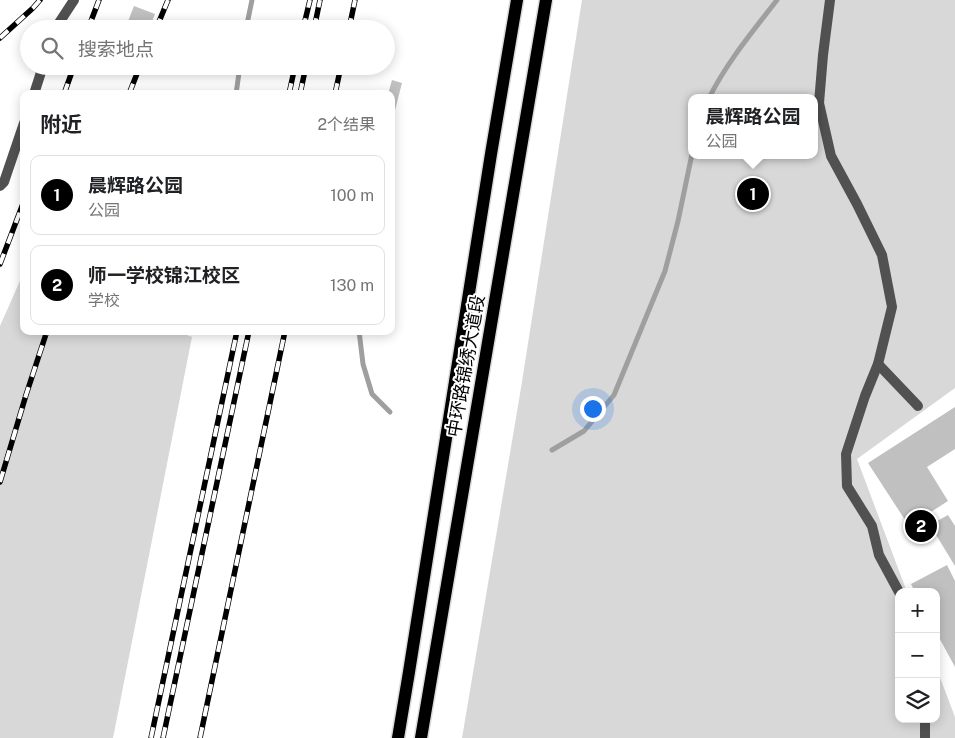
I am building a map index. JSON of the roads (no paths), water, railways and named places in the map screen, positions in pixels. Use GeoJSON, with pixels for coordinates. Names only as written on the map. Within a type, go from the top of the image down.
{"type":"FeatureCollection","features":[{"type":"Feature","properties":{"kind":"main road","name":"中环路锦绣大道段"},"geometry":{"type":"LineString","coordinates":[[398,738],[517,0]]}},
{"type":"Feature","properties":{"kind":"main road","name":"中环路锦绣大道段"},"geometry":{"type":"LineString","coordinates":[[421,738],[546,0]]}},
{"type":"Feature","properties":{"kind":"street"},"geometry":{"type":"LineString","coordinates":[[61,20],[74,0]]}},
{"type":"Feature","properties":{"kind":"street"},"geometry":{"type":"LineString","coordinates":[[830,0],[819,103],[831,156],[882,255],[892,307],[878,364],[865,396],[846,454],[847,486],[872,526],[879,555],[897,588]]}},
{"type":"Feature","properties":{"kind":"street"},"geometry":{"type":"LineString","coordinates":[[35,90],[40,75]]}},
{"type":"Feature","properties":{"kind":"street"},"geometry":{"type":"LineString","coordinates":[[0,186],[4,182],[20,135]]}},
{"type":"Feature","properties":{"kind":"street"},"geometry":{"type":"LineString","coordinates":[[878,364],[918,406]]}},
{"type":"Feature","properties":{"kind":"street"},"geometry":{"type":"LineString","coordinates":[[925,723],[925,738]]}},
{"type":"Feature","properties":{"kind":"waterway"},"geometry":{"type":"LineString","coordinates":[[248,20],[252,0]]}},
{"type":"Feature","properties":{"kind":"waterway"},"geometry":{"type":"LineString","coordinates":[[711,94],[732,59],[777,0]]}},
{"type":"Feature","properties":{"kind":"waterway"},"geometry":{"type":"LineString","coordinates":[[237,90],[239,75]]}},
{"type":"Feature","properties":{"kind":"waterway"},"geometry":{"type":"LineString","coordinates":[[552,450],[584,431],[614,395],[665,271],[691,159]]}},
{"type":"Feature","properties":{"kind":"waterway"},"geometry":{"type":"LineString","coordinates":[[359,335],[363,364],[372,394],[390,412]]}},
{"type":"Feature","properties":{"kind":"railway"},"geometry":{"type":"LineString","coordinates":[[0,38],[40,0]]}},
{"type":"Feature","properties":{"kind":"railway"},"geometry":{"type":"LineString","coordinates":[[91,20],[99,0]]}},
{"type":"Feature","properties":{"kind":"railway"},"geometry":{"type":"LineString","coordinates":[[160,20],[168,0]]}},
{"type":"Feature","properties":{"kind":"railway"},"geometry":{"type":"LineString","coordinates":[[305,20],[310,0]]}},
{"type":"Feature","properties":{"kind":"railway"},"geometry":{"type":"LineString","coordinates":[[316,20],[320,0]]}},
{"type":"Feature","properties":{"kind":"railway"},"geometry":{"type":"LineString","coordinates":[[351,20],[355,0]]}},
{"type":"Feature","properties":{"kind":"railway"},"geometry":{"type":"LineString","coordinates":[[65,90],[71,75]]}},
{"type":"Feature","properties":{"kind":"railway"},"geometry":{"type":"LineString","coordinates":[[131,90],[136,75]]}},
{"type":"Feature","properties":{"kind":"railway"},"geometry":{"type":"LineString","coordinates":[[290,90],[293,75]]}},
{"type":"Feature","properties":{"kind":"railway"},"geometry":{"type":"LineString","coordinates":[[301,90],[304,75]]}},
{"type":"Feature","properties":{"kind":"railway"},"geometry":{"type":"LineString","coordinates":[[336,90],[339,75]]}},
{"type":"Feature","properties":{"kind":"railway"},"geometry":{"type":"LineString","coordinates":[[0,264],[20,212]]}},
{"type":"Feature","properties":{"kind":"railway"},"geometry":{"type":"LineString","coordinates":[[0,482],[46,335]]}},
{"type":"Feature","properties":{"kind":"railway"},"geometry":{"type":"LineString","coordinates":[[151,738],[236,335]]}},
{"type":"Feature","properties":{"kind":"railway"},"geometry":{"type":"LineString","coordinates":[[163,738],[248,335]]}},
{"type":"Feature","properties":{"kind":"railway"},"geometry":{"type":"LineString","coordinates":[[200,738],[284,335]]}},
{"type":"Feature","properties":{"kind":"place","name":"晨辉路公园"},"geometry":{"type":"Point","coordinates":[753,194]}},
{"type":"Feature","properties":{"kind":"place","name":"师一学校锦江校区"},"geometry":{"type":"Point","coordinates":[921,526]}}]}
